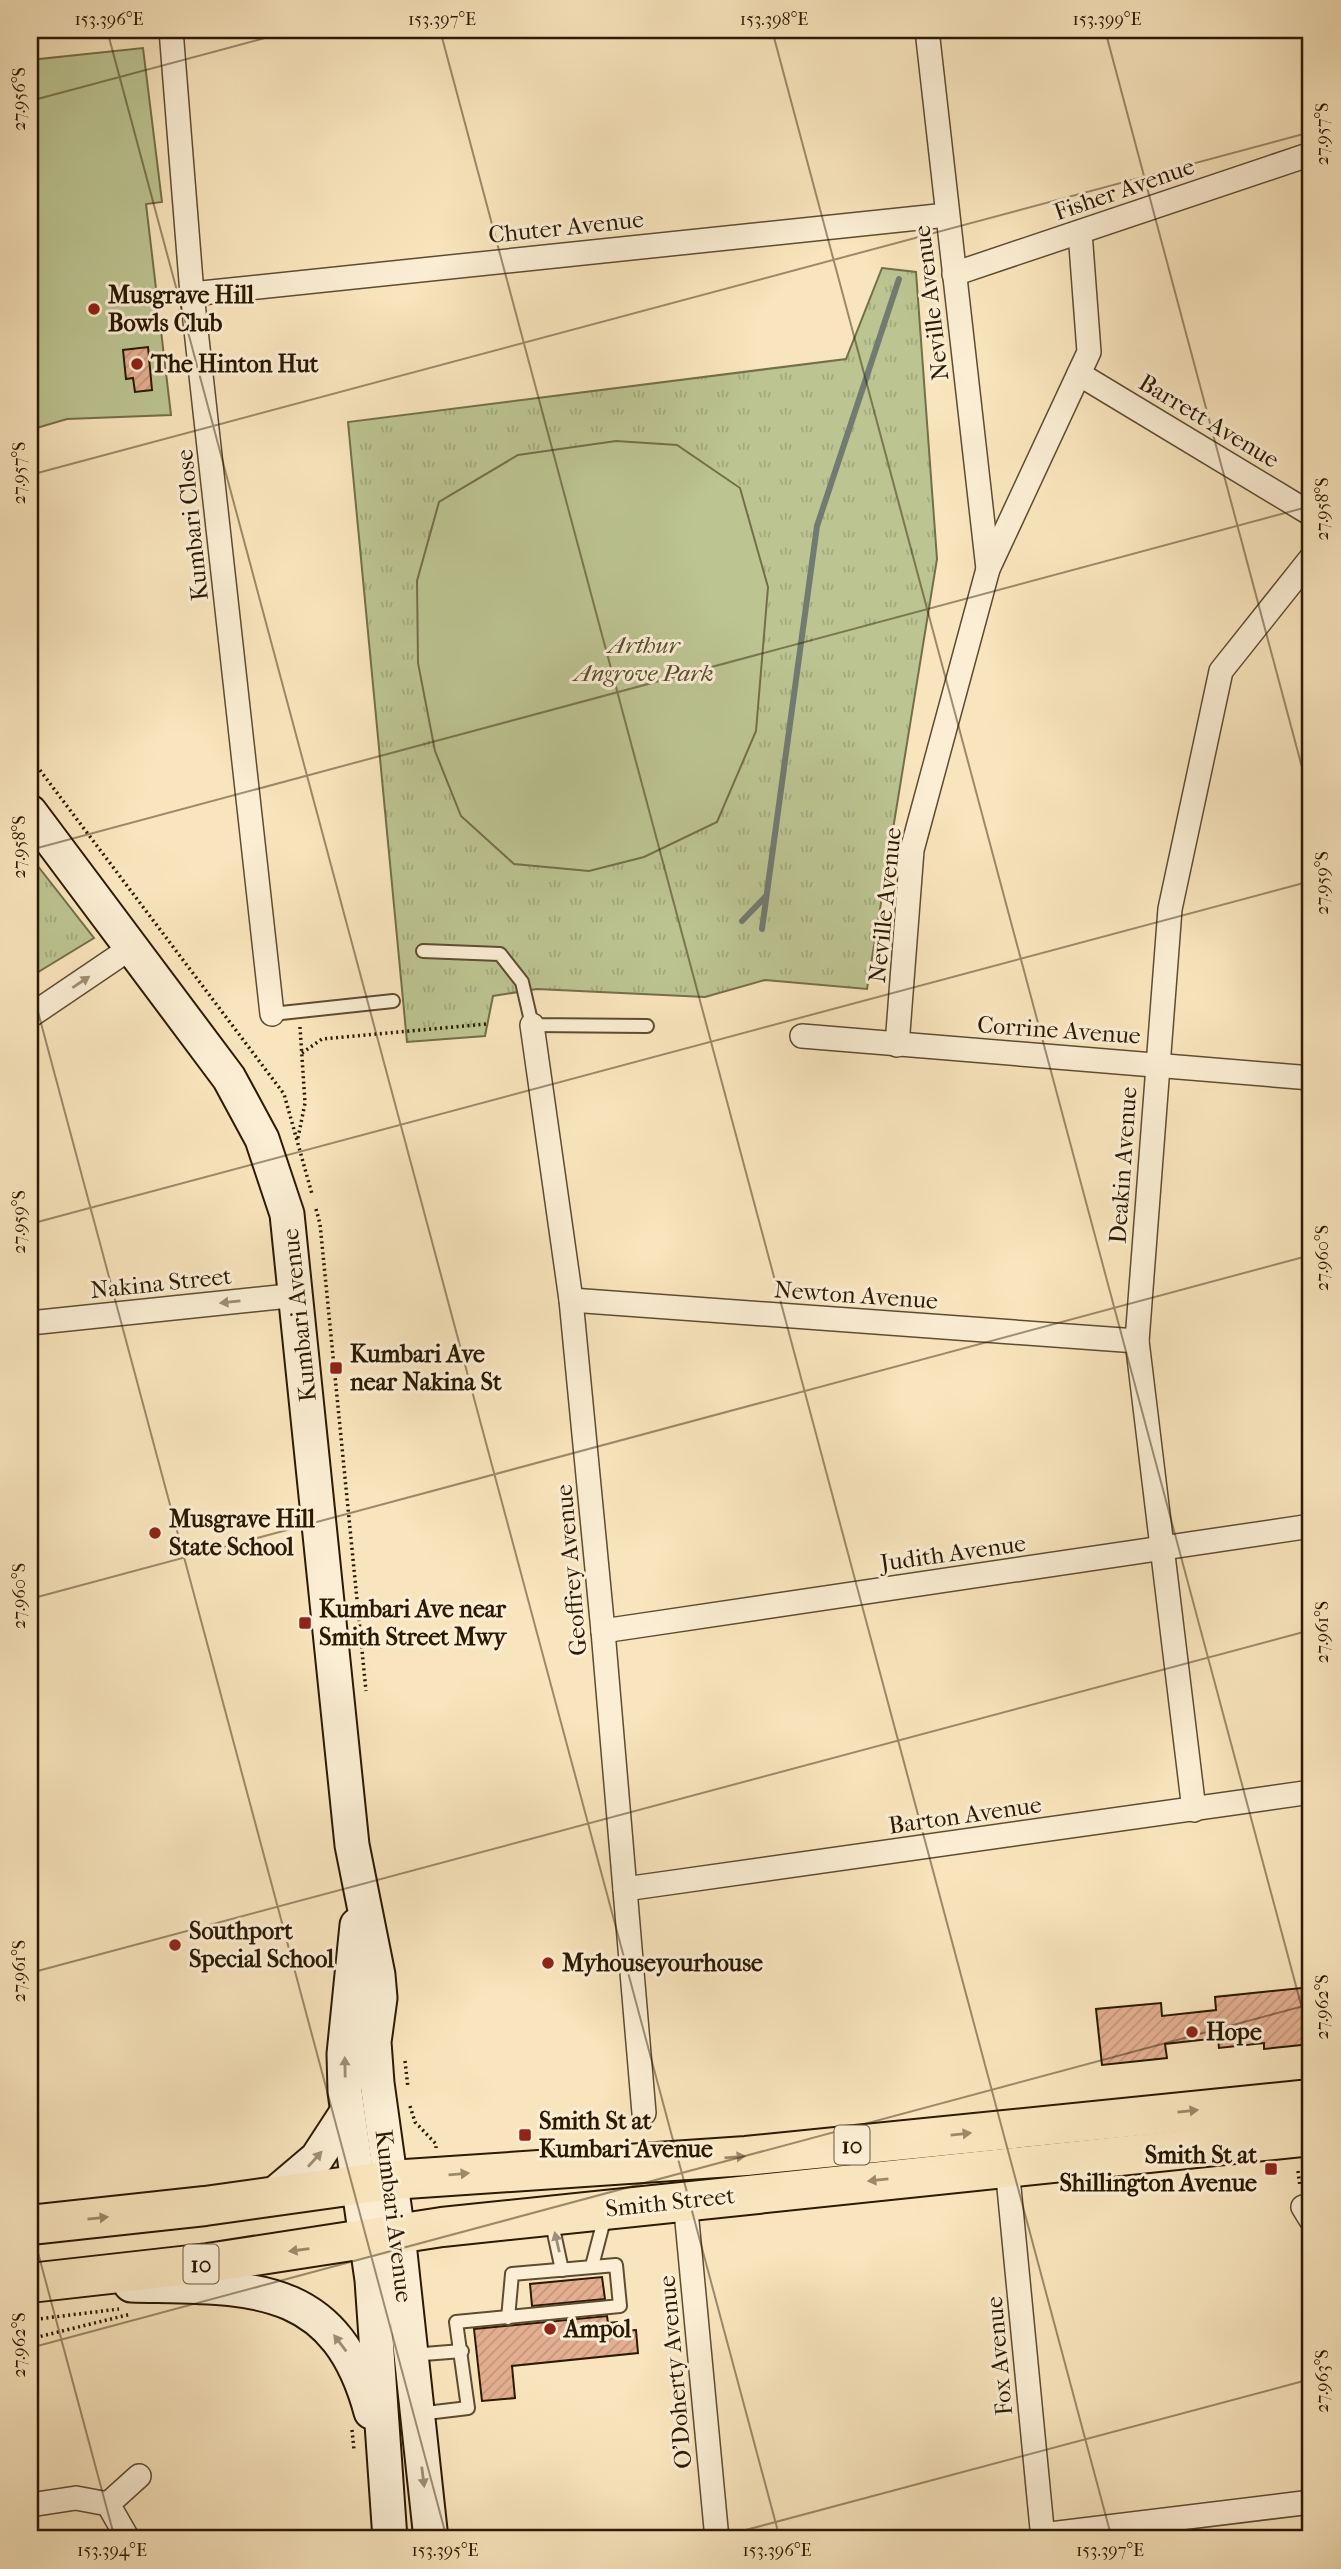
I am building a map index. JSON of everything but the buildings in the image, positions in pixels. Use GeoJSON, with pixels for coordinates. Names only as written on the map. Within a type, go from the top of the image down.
{"type":"FeatureCollection","features":[{"type":"Feature","properties":{"kind":"highway","name":"Smith Street"},"geometry":{"type":"LineString","coordinates":[[30,2225],[271,2197],[374,2182],[746,2156],[1311,2099]]}},
{"type":"Feature","properties":{"kind":"highway","name":"Smith Street"},"geometry":{"type":"LineString","coordinates":[[33,2283],[208,2263],[382,2236],[550,2215],[1311,2136]]}},
{"type":"Feature","properties":{"kind":"main road","name":"Kumbari Avenue"},"geometry":{"type":"LineString","coordinates":[[30,812],[229,1077],[262,1139],[288,1214],[352,1845],[378,1975],[380,1998],[375,2056],[374,2182],[382,2236],[411,2355],[430,2539]]}},
{"type":"Feature","properties":{"kind":"main road","name":"Kumbari Avenue"},"geometry":{"type":"LineString","coordinates":[[360,1895],[344,2054],[347,2112],[374,2182]]}},
{"type":"Feature","properties":{"kind":"main road"},"geometry":{"type":"LineString","coordinates":[[271,2197],[317,2158],[347,2112]]}},
{"type":"Feature","properties":{"kind":"main road","name":"Kumbari Avenue"},"geometry":{"type":"LineString","coordinates":[[382,2236],[379,2358],[369,2457],[390,2539]]}},
{"type":"Feature","properties":{"kind":"main road"},"geometry":{"type":"LineString","coordinates":[[33,2283],[235,2288],[260,2291],[289,2301],[328,2328],[349,2356],[365,2390],[369,2457]]}},
{"type":"Feature","properties":{"kind":"street","name":"Kumbari Close"},"geometry":{"type":"LineString","coordinates":[[172,30],[192,294],[272,1014]]}},
{"type":"Feature","properties":{"kind":"street","name":"Neville Avenue"},"geometry":{"type":"LineString","coordinates":[[927,30],[988,569]]}},
{"type":"Feature","properties":{"kind":"street","name":"Fisher Avenue"},"geometry":{"type":"LineString","coordinates":[[954,274],[1311,154]]}},
{"type":"Feature","properties":{"kind":"street","name":"Chuter Avenue"},"geometry":{"type":"LineString","coordinates":[[192,294],[947,215]]}},
{"type":"Feature","properties":{"kind":"street","name":"Neville Avenue"},"geometry":{"type":"LineString","coordinates":[[897,1045],[912,850],[988,569],[1089,352],[1080,232]]}},
{"type":"Feature","properties":{"kind":"street","name":"Barrett Avenue"},"geometry":{"type":"LineString","coordinates":[[1079,374],[1311,514]]}},
{"type":"Feature","properties":{"kind":"street","name":"Deakin Avenue"},"geometry":{"type":"LineString","coordinates":[[1194,1810],[1137,1341],[1156,1064],[1170,909],[1221,671],[1311,558]]}},
{"type":"Feature","properties":{"kind":"street"},"geometry":{"type":"LineString","coordinates":[[30,1016],[132,947]]}},
{"type":"Feature","properties":{"kind":"street","name":"Geoffrey Avenue"},"geometry":{"type":"LineString","coordinates":[[532,1025],[571,1300],[603,1631],[644,2113]]}},
{"type":"Feature","properties":{"kind":"street","name":"Corrine Avenue"},"geometry":{"type":"LineString","coordinates":[[802,1036],[1311,1078]]}},
{"type":"Feature","properties":{"kind":"street","name":"Nakina Street"},"geometry":{"type":"LineString","coordinates":[[30,1322],[298,1295]]}},
{"type":"Feature","properties":{"kind":"street","name":"Newton Avenue"},"geometry":{"type":"LineString","coordinates":[[571,1300],[1137,1341]]}},
{"type":"Feature","properties":{"kind":"street","name":"Judith Avenue"},"geometry":{"type":"LineString","coordinates":[[603,1631],[1311,1526]]}},
{"type":"Feature","properties":{"kind":"street","name":"Barton Avenue"},"geometry":{"type":"LineString","coordinates":[[625,1889],[1311,1793]]}},
{"type":"Feature","properties":{"kind":"street","name":"Fox Avenue"},"geometry":{"type":"LineString","coordinates":[[1007,2167],[1043,2537]]}},
{"type":"Feature","properties":{"kind":"street","name":"O'Doherty Avenue"},"geometry":{"type":"LineString","coordinates":[[685,2200],[717,2539]]}},
{"type":"Feature","properties":{"kind":"street"},"geometry":{"type":"LineString","coordinates":[[108,2504],[139,2476]]}},
{"type":"Feature","properties":{"kind":"street"},"geometry":{"type":"LineString","coordinates":[[30,2505],[76,2498],[108,2504],[128,2539]]}},
{"type":"Feature","properties":{"kind":"street"},"geometry":{"type":"LineString","coordinates":[[1043,2537],[1311,2502]]}},
{"type":"Feature","properties":{"kind":"lane"},"geometry":{"type":"LineString","coordinates":[[424,951],[500,954],[522,982],[532,1025],[647,1026]]}},
{"type":"Feature","properties":{"kind":"lane"},"geometry":{"type":"LineString","coordinates":[[272,1014],[393,1001]]}},
{"type":"Feature","properties":{"kind":"lane"},"geometry":{"type":"LineString","coordinates":[[592,2266],[607,2209]]}},
{"type":"Feature","properties":{"kind":"lane"},"geometry":{"type":"LineString","coordinates":[[550,2215],[562,2270]]}},
{"type":"Feature","properties":{"kind":"lane"},"geometry":{"type":"LineString","coordinates":[[416,2414],[468,2408],[456,2322],[508,2318],[620,2306],[616,2265],[512,2274],[508,2318]]}},
{"type":"Feature","properties":{"kind":"lane"},"geometry":{"type":"LineString","coordinates":[[411,2355],[462,2351]]}},
{"type":"Feature","properties":{"kind":"path"},"geometry":{"type":"LineString","coordinates":[[298,1140],[305,1103],[299,1011]]}},
{"type":"Feature","properties":{"kind":"path"},"geometry":{"type":"LineString","coordinates":[[302,1053],[323,1040],[486,1024]]}},
{"type":"Feature","properties":{"kind":"path"},"geometry":{"type":"LineString","coordinates":[[30,2320],[137,2310],[30,2339]]}},
{"type":"Feature","properties":{"kind":"path"},"geometry":{"type":"LineString","coordinates":[[351,2424],[369,2457]]}},
{"type":"Feature","properties":{"kind":"green space","name":"Musgrave Hill Bowls Club"},"geometry":{"type":"Polygon","coordinates":[[[143,48],[162,202],[146,204],[171,415],[67,419],[30,430],[30,60],[143,48]]]}},
{"type":"Feature","properties":{"kind":"green space","name":"Arthur Angrove Park"},"geometry":{"type":"Polygon","coordinates":[[[882,268],[916,272],[937,559],[867,989],[765,980],[705,997],[537,989],[493,996],[485,1036],[407,1042],[348,422],[846,359],[882,268]]]}},
{"type":"Feature","properties":{"kind":"green space"},"geometry":{"type":"Polygon","coordinates":[[[616,441],[677,445],[740,488],[768,587],[756,731],[717,822],[644,857],[589,871],[514,864],[461,816],[435,751],[418,663],[417,581],[439,502],[518,455],[616,441]]]}},
{"type":"Feature","properties":{"kind":"green space"},"geometry":{"type":"Polygon","coordinates":[[[30,856],[94,938],[30,977],[30,856]]]}},
{"type":"Feature","properties":{"kind":"waterway"},"geometry":{"type":"LineString","coordinates":[[762,929],[817,526],[899,279]]}},
{"type":"Feature","properties":{"kind":"waterway"},"geometry":{"type":"LineString","coordinates":[[742,921],[765,897]]}},
{"type":"Feature","properties":{"kind":"place","name":"Musgrave Hill Bowls Club"},"geometry":{"type":"Point","coordinates":[94,309]}},
{"type":"Feature","properties":{"kind":"place","name":"The Hinton Hut"},"geometry":{"type":"Point","coordinates":[137,364]}},
{"type":"Feature","properties":{"kind":"place","name":"Kumbari Ave near Nakina St"},"geometry":{"type":"Point","coordinates":[336,1368]}},
{"type":"Feature","properties":{"kind":"place","name":"Musgrave Hill State School"},"geometry":{"type":"Point","coordinates":[155,1533]}},
{"type":"Feature","properties":{"kind":"place","name":"Kumbari Ave near Smith Street Mwy"},"geometry":{"type":"Point","coordinates":[305,1623]}},
{"type":"Feature","properties":{"kind":"place","name":"Southport Special School"},"geometry":{"type":"Point","coordinates":[175,1945]}},
{"type":"Feature","properties":{"kind":"place","name":"Myhouseyourhouse"},"geometry":{"type":"Point","coordinates":[548,1963]}},
{"type":"Feature","properties":{"kind":"place","name":"Hope"},"geometry":{"type":"Point","coordinates":[1192,2032]}},
{"type":"Feature","properties":{"kind":"place","name":"Smith St at Kumbari Avenue"},"geometry":{"type":"Point","coordinates":[525,2135]}},
{"type":"Feature","properties":{"kind":"place","name":"Smith St at Shillington Avenue"},"geometry":{"type":"Point","coordinates":[1271,2169]}},
{"type":"Feature","properties":{"kind":"place","name":"Ampol"},"geometry":{"type":"Point","coordinates":[550,2329]}}]}
